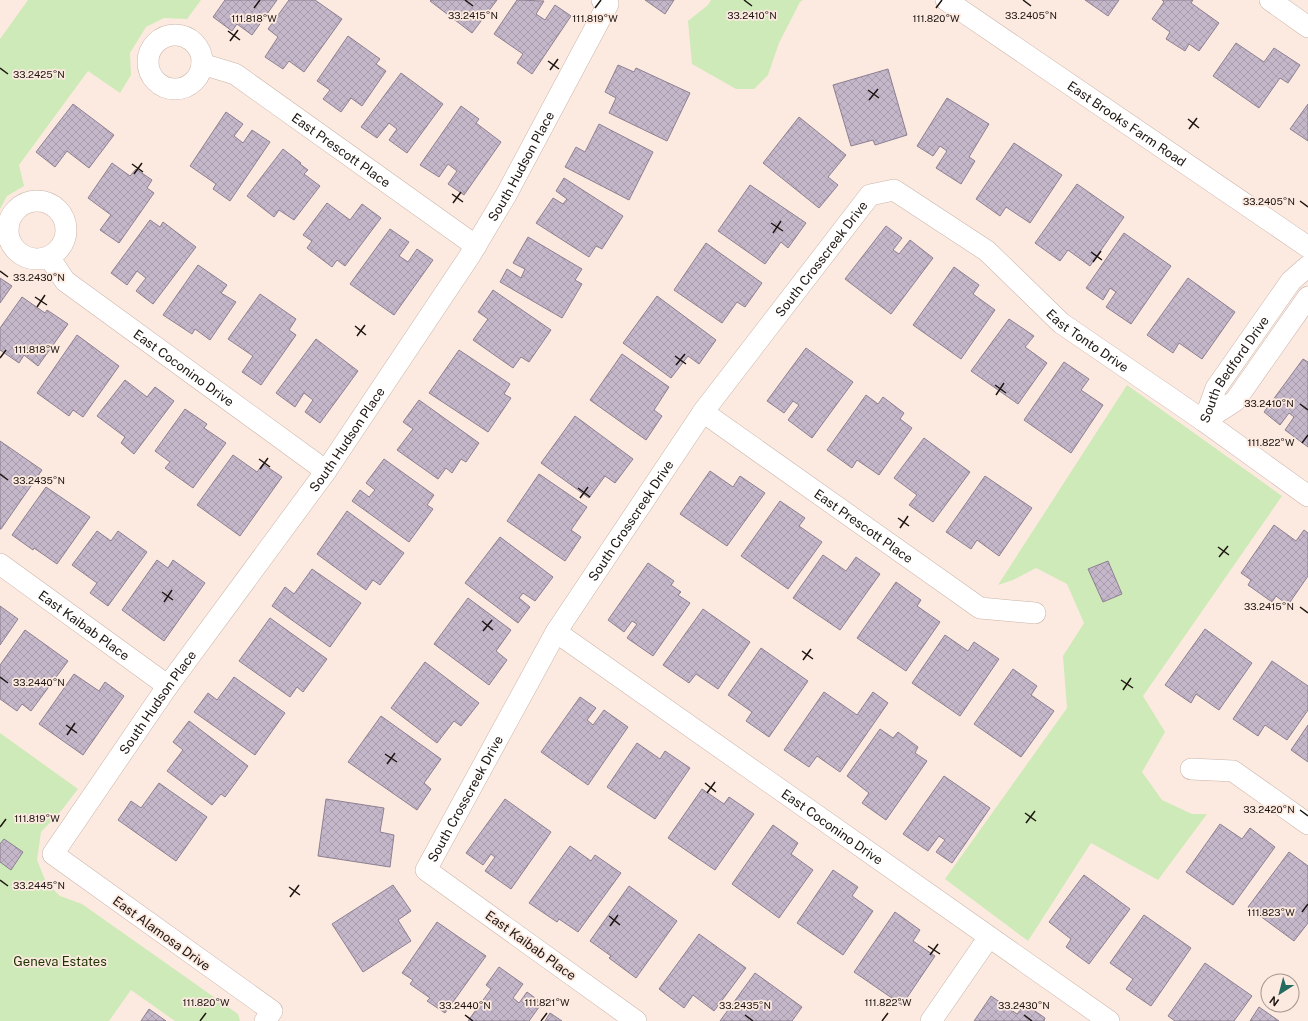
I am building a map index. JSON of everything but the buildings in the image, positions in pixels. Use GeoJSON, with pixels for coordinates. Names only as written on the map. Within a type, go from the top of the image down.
{"type":"FeatureCollection","features":[{"type":"Feature","properties":{"kind":"street","name":"East Brooks Farm Road"},"geometry":{"type":"LineString","coordinates":[[946,0],[1308,247]]}},
{"type":"Feature","properties":{"kind":"street"},"geometry":{"type":"LineString","coordinates":[[1270,0],[1308,27]]}},
{"type":"Feature","properties":{"kind":"street","name":"South Hudson Place"},"geometry":{"type":"LineString","coordinates":[[53,854],[168,686],[326,471],[476,246],[506,195],[605,2]]}},
{"type":"Feature","properties":{"kind":"street","name":"East Prescott Place"},"geometry":{"type":"LineString","coordinates":[[202,64],[235,74],[476,246]]}},
{"type":"Feature","properties":{"kind":"street","name":"East Tonto Drive"},"geometry":{"type":"LineString","coordinates":[[870,195],[894,190],[987,251],[1061,323],[1204,421],[1308,496]]}},
{"type":"Feature","properties":{"kind":"street","name":"South Crosscreek Drive"},"geometry":{"type":"LineString","coordinates":[[426,870],[556,632],[703,412],[870,195]]}},
{"type":"Feature","properties":{"kind":"street","name":"East Coconino Drive"},"geometry":{"type":"LineString","coordinates":[[49,257],[65,281],[326,471]]}},
{"type":"Feature","properties":{"kind":"street","name":"South Bedford Drive"},"geometry":{"type":"LineString","coordinates":[[1204,421],[1216,388],[1291,281],[1308,266]]}},
{"type":"Feature","properties":{"kind":"street","name":"South Bedford Drive"},"geometry":{"type":"LineString","coordinates":[[1204,421],[1235,401],[1308,297]]}},
{"type":"Feature","properties":{"kind":"street","name":"East Prescott Place"},"geometry":{"type":"LineString","coordinates":[[703,412],[980,608],[1035,612]]}},
{"type":"Feature","properties":{"kind":"street","name":"East Kaibab Place"},"geometry":{"type":"LineString","coordinates":[[0,564],[168,686]]}},
{"type":"Feature","properties":{"kind":"street","name":"East Coconino Drive"},"geometry":{"type":"LineString","coordinates":[[556,632],[1109,1021]]}},
{"type":"Feature","properties":{"kind":"street"},"geometry":{"type":"LineString","coordinates":[[1190,769],[1233,771],[1308,824]]}},
{"type":"Feature","properties":{"kind":"street","name":"East Alamosa Drive"},"geometry":{"type":"LineString","coordinates":[[53,854],[269,1016]]}},
{"type":"Feature","properties":{"kind":"street","name":"East Kaibab Place"},"geometry":{"type":"LineString","coordinates":[[426,870],[636,1021]]}},
{"type":"Feature","properties":{"kind":"street"},"geometry":{"type":"LineString","coordinates":[[930,1021],[989,937]]}},
{"type":"Feature","properties":{"kind":"green space"},"geometry":{"type":"Polygon","coordinates":[[[28,0],[201,0],[187,19],[164,18],[146,27],[130,53],[131,75],[120,93],[88,71],[19,165],[24,186],[7,196],[0,209],[0,39],[28,0]]]}},
{"type":"Feature","properties":{"kind":"green space"},"geometry":{"type":"Polygon","coordinates":[[[711,0],[803,0],[800,2],[779,43],[768,75],[754,89],[736,89],[692,64],[688,21],[708,5],[711,0]]]}},
{"type":"Feature","properties":{"kind":"green space"},"geometry":{"type":"Polygon","coordinates":[[[1127,385],[1282,496],[1143,696],[1165,732],[1142,772],[1162,800],[1192,814],[1207,814],[1158,880],[1091,843],[1028,941],[945,879],[1067,708],[1063,656],[1084,623],[1067,584],[1036,568],[1013,580],[998,585],[1127,385]]]}},
{"type":"Feature","properties":{"kind":"green space","name":"Geneva Estates"},"geometry":{"type":"Polygon","coordinates":[[[0,733],[78,789],[61,811],[41,832],[37,860],[46,882],[60,896],[82,904],[238,1014],[240,1021],[175,1021],[131,990],[109,1021],[0,1021],[0,733]]]}}]}
